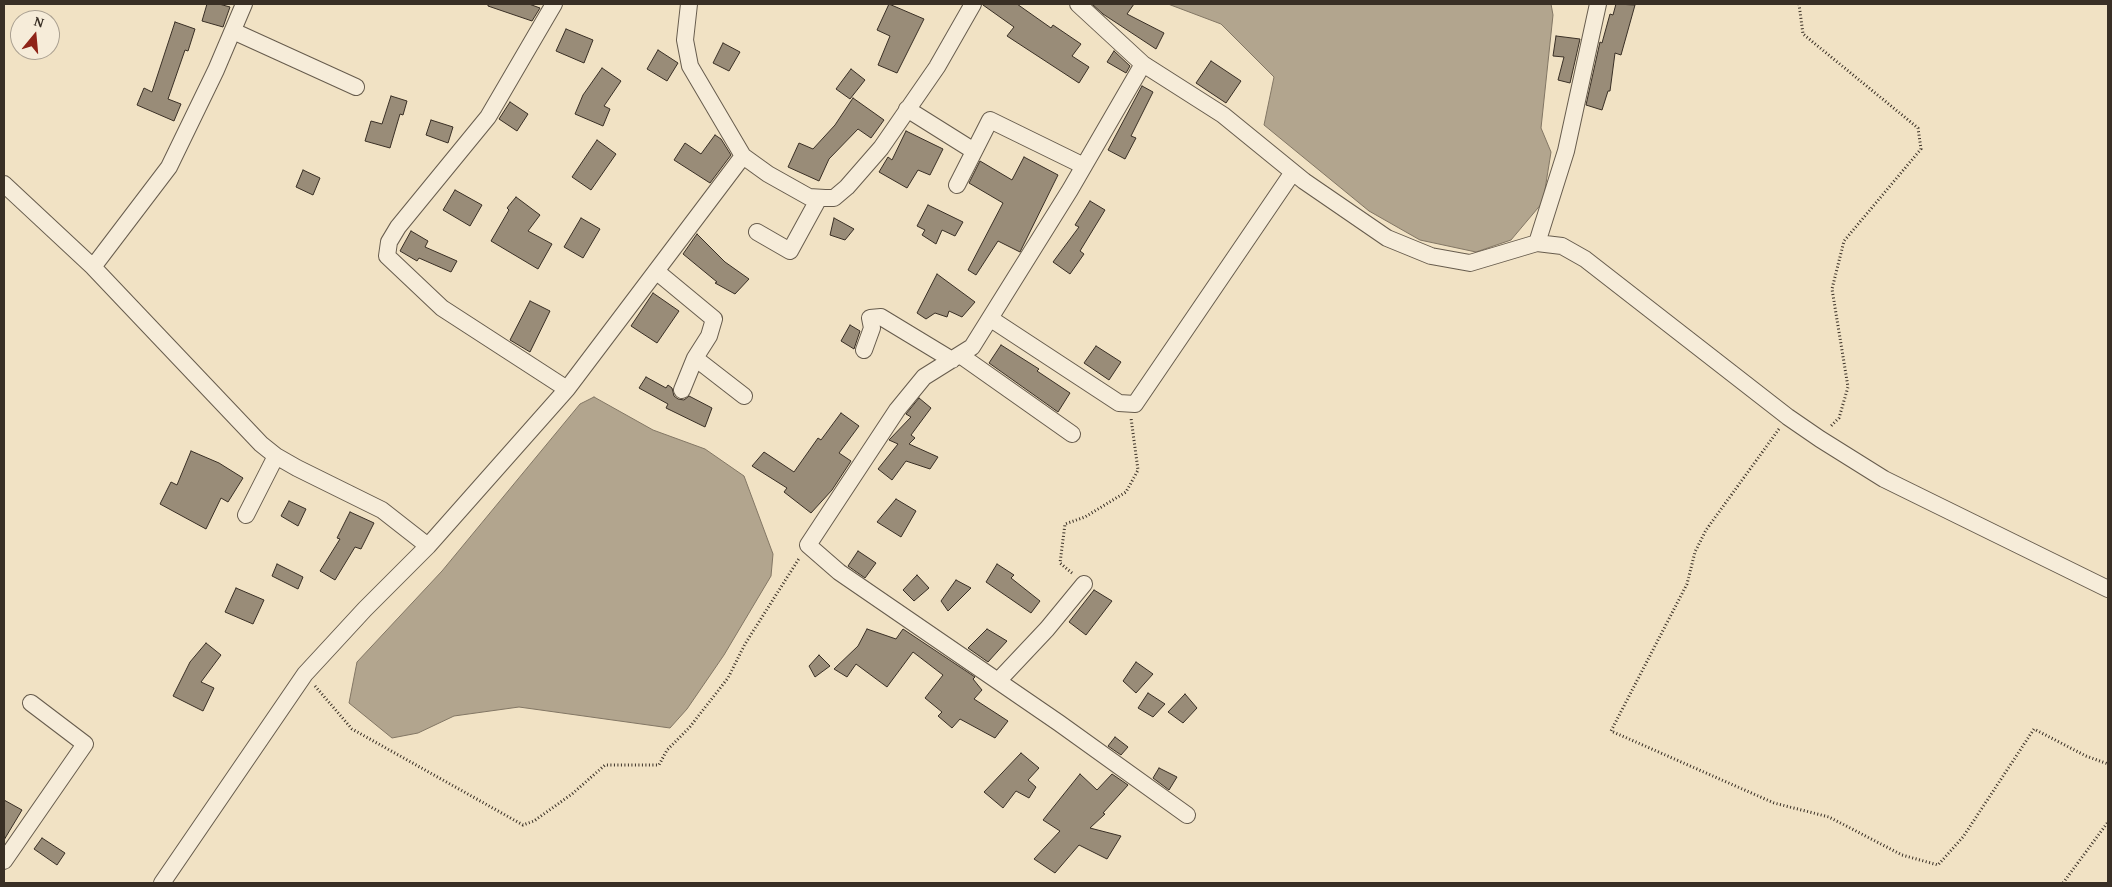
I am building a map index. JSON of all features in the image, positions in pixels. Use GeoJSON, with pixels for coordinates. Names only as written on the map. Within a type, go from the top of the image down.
{"type":"FeatureCollection","features":[{"type":"Feature","properties":{"kind":"street"},"geometry":{"type":"LineString","coordinates":[[92,267],[169,167],[183,141],[244,4]]}},
{"type":"Feature","properties":{"kind":"street"},"geometry":{"type":"LineString","coordinates":[[554,4],[488,118],[398,227],[389,242],[387,256],[442,308],[567,389]]}},
{"type":"Feature","properties":{"kind":"street"},"geometry":{"type":"LineString","coordinates":[[689,4],[685,40],[690,66],[743,156],[768,174],[809,197],[819,198],[834,198],[847,187],[881,148],[937,67],[967,6]]}},
{"type":"Feature","properties":{"kind":"street"},"geometry":{"type":"LineString","coordinates":[[1078,4],[1143,64],[1223,115],[1293,172],[1387,238],[1431,256],[1470,263],[1537,243],[1562,246],[1585,259],[1820,439],[1884,478],[2108,589]]}},
{"type":"Feature","properties":{"kind":"street"},"geometry":{"type":"LineString","coordinates":[[1537,243],[1566,150],[1598,4]]}},
{"type":"Feature","properties":{"kind":"street"},"geometry":{"type":"LineString","coordinates":[[233,31],[356,87]]}},
{"type":"Feature","properties":{"kind":"street"},"geometry":{"type":"LineString","coordinates":[[1143,64],[1084,166],[972,347],[924,377],[897,410],[808,545],[839,572],[1060,723],[1187,815]]}},
{"type":"Feature","properties":{"kind":"street"},"geometry":{"type":"LineString","coordinates":[[907,109],[974,151]]}},
{"type":"Feature","properties":{"kind":"street"},"geometry":{"type":"LineString","coordinates":[[957,185],[990,120],[1084,166]]}},
{"type":"Feature","properties":{"kind":"street"},"geometry":{"type":"LineString","coordinates":[[162,883],[305,674],[365,609],[428,546],[567,389],[743,156]]}},
{"type":"Feature","properties":{"kind":"street"},"geometry":{"type":"LineString","coordinates":[[991,319],[1118,403],[1135,404],[1257,222],[1293,172]]}},
{"type":"Feature","properties":{"kind":"street"},"geometry":{"type":"LineString","coordinates":[[4,184],[92,267],[261,444],[276,456],[382,510],[428,546]]}},
{"type":"Feature","properties":{"kind":"street"},"geometry":{"type":"LineString","coordinates":[[757,232],[790,251],[819,198]]}},
{"type":"Feature","properties":{"kind":"street"},"geometry":{"type":"LineString","coordinates":[[656,271],[714,319],[709,336],[695,358],[682,390]]}},
{"type":"Feature","properties":{"kind":"street"},"geometry":{"type":"LineString","coordinates":[[864,350],[872,328],[870,318],[881,317],[956,358],[1072,434]]}},
{"type":"Feature","properties":{"kind":"street"},"geometry":{"type":"LineString","coordinates":[[695,358],[744,396]]}},
{"type":"Feature","properties":{"kind":"street"},"geometry":{"type":"LineString","coordinates":[[246,515],[276,456]]}},
{"type":"Feature","properties":{"kind":"street"},"geometry":{"type":"LineString","coordinates":[[998,681],[1047,629],[1084,584]]}},
{"type":"Feature","properties":{"kind":"street"},"geometry":{"type":"LineString","coordinates":[[4,861],[84,744],[31,703]]}},
{"type":"Feature","properties":{"kind":"path"},"geometry":{"type":"LineString","coordinates":[[1799,4],[1803,34],[1918,128],[1921,149],[1844,241],[1832,290],[1848,387],[1839,418],[1820,439]]}},
{"type":"Feature","properties":{"kind":"path"},"geometry":{"type":"LineString","coordinates":[[1084,584],[1060,563],[1065,524],[1084,517],[1126,492],[1138,470],[1129,405]]}},
{"type":"Feature","properties":{"kind":"path"},"geometry":{"type":"LineString","coordinates":[[1788,416],[1706,530],[1695,552],[1687,584],[1611,731],[1774,803],[1829,818],[1902,855],[1938,865],[1963,837],[2034,729],[2086,756],[2108,764]]}},
{"type":"Feature","properties":{"kind":"path"},"geometry":{"type":"LineString","coordinates":[[305,674],[352,729],[523,825],[534,821],[572,794],[605,765],[659,765],[667,750],[689,728],[728,678],[745,644],[808,545]]}},
{"type":"Feature","properties":{"kind":"path"},"geometry":{"type":"LineString","coordinates":[[2063,883],[2108,822]]}},
{"type":"Feature","properties":{"kind":"shaded area"},"geometry":{"type":"Polygon","coordinates":[[[1168,4],[1551,4],[1553,15],[1541,128],[1551,152],[1543,202],[1511,240],[1476,252],[1420,240],[1369,211],[1264,125],[1274,77],[1221,24],[1168,4]]]}},
{"type":"Feature","properties":{"kind":"shaded area"},"geometry":{"type":"Polygon","coordinates":[[[594,397],[653,430],[705,449],[744,476],[773,554],[771,576],[724,655],[687,709],[670,728],[519,707],[454,716],[418,733],[392,738],[349,703],[357,662],[442,571],[580,404],[594,397]]]}},
{"type":"Feature","properties":{"kind":"building"},"geometry":{"type":"Polygon","coordinates":[[[207,4],[219,4],[230,7],[223,27],[202,21],[207,4]]]}},
{"type":"Feature","properties":{"kind":"building"},"geometry":{"type":"Polygon","coordinates":[[[488,4],[529,4],[540,8],[532,21],[488,6],[488,4]]]}},
{"type":"Feature","properties":{"kind":"building"},"geometry":{"type":"Polygon","coordinates":[[[889,4],[924,19],[897,73],[878,65],[890,36],[877,30],[889,4]]]}},
{"type":"Feature","properties":{"kind":"building"},"geometry":{"type":"Polygon","coordinates":[[[983,4],[1017,4],[1051,28],[1053,25],[1081,44],[1072,56],[1089,67],[1079,83],[1007,36],[1014,27],[983,4]]]}},
{"type":"Feature","properties":{"kind":"building"},"geometry":{"type":"Polygon","coordinates":[[[1092,4],[1134,4],[1127,14],[1164,33],[1156,49],[1103,14],[1092,4]]]}},
{"type":"Feature","properties":{"kind":"building"},"geometry":{"type":"Polygon","coordinates":[[[1616,4],[1635,5],[1621,55],[1615,53],[1610,91],[1608,91],[1602,110],[1586,105],[1600,42],[1602,43],[1610,14],[1613,15],[1616,4]]]}},
{"type":"Feature","properties":{"kind":"building"},"geometry":{"type":"Polygon","coordinates":[[[175,22],[195,29],[188,51],[185,50],[168,99],[181,104],[174,121],[137,105],[144,88],[152,92],[175,22]]]}},
{"type":"Feature","properties":{"kind":"building"},"geometry":{"type":"Polygon","coordinates":[[[566,29],[593,40],[584,63],[556,51],[566,29]]]}},
{"type":"Feature","properties":{"kind":"building"},"geometry":{"type":"Polygon","coordinates":[[[1556,36],[1580,39],[1570,83],[1558,80],[1564,57],[1553,56],[1556,36]]]}},
{"type":"Feature","properties":{"kind":"building"},"geometry":{"type":"Polygon","coordinates":[[[723,43],[740,52],[729,71],[713,63],[723,43]]]}},
{"type":"Feature","properties":{"kind":"building"},"geometry":{"type":"Polygon","coordinates":[[[658,50],[678,63],[667,81],[647,69],[658,50]]]}},
{"type":"Feature","properties":{"kind":"building"},"geometry":{"type":"Polygon","coordinates":[[[1114,51],[1130,66],[1126,73],[1107,62],[1114,51]]]}},
{"type":"Feature","properties":{"kind":"building"},"geometry":{"type":"Polygon","coordinates":[[[1211,61],[1241,81],[1226,103],[1196,83],[1211,61]]]}},
{"type":"Feature","properties":{"kind":"building"},"geometry":{"type":"Polygon","coordinates":[[[602,68],[621,81],[604,106],[610,109],[603,126],[575,114],[583,95],[602,68]]]}},
{"type":"Feature","properties":{"kind":"building"},"geometry":{"type":"Polygon","coordinates":[[[851,69],[865,80],[850,99],[836,89],[851,69]]]}},
{"type":"Feature","properties":{"kind":"building"},"geometry":{"type":"Polygon","coordinates":[[[1142,86],[1153,92],[1131,136],[1136,138],[1125,159],[1108,150],[1142,86]]]}},
{"type":"Feature","properties":{"kind":"building"},"geometry":{"type":"Polygon","coordinates":[[[391,96],[407,101],[403,115],[400,114],[390,148],[365,141],[371,121],[382,124],[391,96]]]}},
{"type":"Feature","properties":{"kind":"building"},"geometry":{"type":"Polygon","coordinates":[[[853,98],[884,120],[871,138],[858,129],[829,159],[819,181],[788,167],[799,143],[813,149],[835,125],[853,98]]]}},
{"type":"Feature","properties":{"kind":"building"},"geometry":{"type":"Polygon","coordinates":[[[510,102],[528,114],[517,131],[499,119],[510,102]]]}},
{"type":"Feature","properties":{"kind":"building"},"geometry":{"type":"Polygon","coordinates":[[[431,120],[453,127],[448,143],[426,135],[431,120]]]}},
{"type":"Feature","properties":{"kind":"building"},"geometry":{"type":"Polygon","coordinates":[[[906,131],[943,149],[930,175],[918,170],[907,188],[879,172],[888,157],[892,160],[906,131]]]}},
{"type":"Feature","properties":{"kind":"building"},"geometry":{"type":"Polygon","coordinates":[[[715,135],[721,139],[731,155],[710,183],[674,160],[685,143],[701,154],[715,135]]]}},
{"type":"Feature","properties":{"kind":"building"},"geometry":{"type":"Polygon","coordinates":[[[597,140],[616,154],[591,190],[572,177],[597,140]]]}},
{"type":"Feature","properties":{"kind":"building"},"geometry":{"type":"Polygon","coordinates":[[[1024,157],[1058,175],[1020,252],[998,241],[976,275],[968,270],[1003,203],[969,183],[980,161],[1012,180],[1024,157]]]}},
{"type":"Feature","properties":{"kind":"building"},"geometry":{"type":"Polygon","coordinates":[[[303,170],[320,178],[313,195],[296,187],[303,170]]]}},
{"type":"Feature","properties":{"kind":"building"},"geometry":{"type":"Polygon","coordinates":[[[455,190],[482,205],[470,226],[443,210],[455,190]]]}},
{"type":"Feature","properties":{"kind":"building"},"geometry":{"type":"Polygon","coordinates":[[[516,197],[540,215],[528,231],[552,244],[538,269],[491,241],[509,210],[507,208],[516,197]]]}},
{"type":"Feature","properties":{"kind":"building"},"geometry":{"type":"Polygon","coordinates":[[[1090,201],[1105,210],[1080,251],[1084,254],[1070,274],[1053,262],[1079,227],[1075,225],[1090,201]]]}},
{"type":"Feature","properties":{"kind":"building"},"geometry":{"type":"Polygon","coordinates":[[[928,205],[963,222],[955,236],[942,230],[936,244],[922,235],[925,230],[917,226],[928,205]]]}},
{"type":"Feature","properties":{"kind":"building"},"geometry":{"type":"Polygon","coordinates":[[[581,218],[600,229],[583,258],[564,247],[581,218]]]}},
{"type":"Feature","properties":{"kind":"building"},"geometry":{"type":"Polygon","coordinates":[[[834,218],[854,229],[845,240],[830,235],[834,218]]]}},
{"type":"Feature","properties":{"kind":"building"},"geometry":{"type":"Polygon","coordinates":[[[411,231],[428,241],[425,247],[457,261],[451,272],[419,258],[417,261],[400,251],[411,231]]]}},
{"type":"Feature","properties":{"kind":"building"},"geometry":{"type":"Polygon","coordinates":[[[697,234],[725,262],[749,279],[735,294],[715,283],[717,282],[683,254],[697,234]]]}},
{"type":"Feature","properties":{"kind":"building"},"geometry":{"type":"Polygon","coordinates":[[[937,274],[975,302],[962,317],[949,311],[947,317],[935,313],[926,319],[917,313],[937,274]]]}},
{"type":"Feature","properties":{"kind":"building"},"geometry":{"type":"Polygon","coordinates":[[[653,293],[679,311],[657,343],[631,326],[653,293]]]}},
{"type":"Feature","properties":{"kind":"building"},"geometry":{"type":"Polygon","coordinates":[[[530,301],[550,311],[530,352],[510,340],[530,301]]]}},
{"type":"Feature","properties":{"kind":"building"},"geometry":{"type":"Polygon","coordinates":[[[850,325],[860,331],[854,349],[841,341],[850,325]]]}},
{"type":"Feature","properties":{"kind":"building"},"geometry":{"type":"Polygon","coordinates":[[[1001,345],[1039,369],[1037,371],[1070,393],[1058,412],[989,363],[1001,345]]]}},
{"type":"Feature","properties":{"kind":"building"},"geometry":{"type":"Polygon","coordinates":[[[1096,346],[1121,362],[1109,380],[1084,363],[1096,346]]]}},
{"type":"Feature","properties":{"kind":"building"},"geometry":{"type":"Polygon","coordinates":[[[646,377],[666,388],[668,385],[672,388],[674,396],[678,399],[684,400],[689,396],[712,408],[705,427],[666,408],[668,404],[639,388],[646,377]]]}},
{"type":"Feature","properties":{"kind":"building"},"geometry":{"type":"Polygon","coordinates":[[[919,398],[931,408],[911,435],[915,438],[909,444],[938,457],[930,469],[906,461],[892,480],[878,469],[898,444],[889,440],[911,417],[906,414],[919,398]]]}},
{"type":"Feature","properties":{"kind":"building"},"geometry":{"type":"Polygon","coordinates":[[[841,413],[859,426],[839,453],[851,461],[832,490],[811,513],[784,492],[787,488],[752,466],[764,452],[794,472],[818,438],[821,440],[841,413]]]}},
{"type":"Feature","properties":{"kind":"building"},"geometry":{"type":"Polygon","coordinates":[[[191,451],[219,463],[243,478],[228,502],[221,498],[206,529],[160,504],[171,482],[177,485],[191,451]]]}},
{"type":"Feature","properties":{"kind":"building"},"geometry":{"type":"Polygon","coordinates":[[[896,499],[916,511],[901,537],[877,522],[896,499]]]}},
{"type":"Feature","properties":{"kind":"building"},"geometry":{"type":"Polygon","coordinates":[[[289,501],[306,509],[298,526],[281,516],[289,501]]]}},
{"type":"Feature","properties":{"kind":"building"},"geometry":{"type":"Polygon","coordinates":[[[350,512],[374,523],[361,549],[355,547],[335,580],[320,571],[340,539],[337,538],[350,512]]]}},
{"type":"Feature","properties":{"kind":"building"},"geometry":{"type":"Polygon","coordinates":[[[858,551],[876,563],[865,578],[848,566],[858,551]]]}},
{"type":"Feature","properties":{"kind":"building"},"geometry":{"type":"Polygon","coordinates":[[[277,564],[303,577],[298,589],[272,576],[277,564]]]}},
{"type":"Feature","properties":{"kind":"building"},"geometry":{"type":"Polygon","coordinates":[[[997,564],[1014,575],[1011,578],[1040,601],[1031,613],[986,582],[997,564]]]}},
{"type":"Feature","properties":{"kind":"building"},"geometry":{"type":"Polygon","coordinates":[[[917,575],[929,588],[914,601],[903,590],[917,575]]]}},
{"type":"Feature","properties":{"kind":"building"},"geometry":{"type":"Polygon","coordinates":[[[956,580],[971,588],[948,611],[941,601],[956,580]]]}},
{"type":"Feature","properties":{"kind":"building"},"geometry":{"type":"Polygon","coordinates":[[[236,588],[264,600],[253,624],[225,612],[236,588]]]}},
{"type":"Feature","properties":{"kind":"building"},"geometry":{"type":"Polygon","coordinates":[[[1094,590],[1112,601],[1086,635],[1069,622],[1094,590]]]}},
{"type":"Feature","properties":{"kind":"building"},"geometry":{"type":"Polygon","coordinates":[[[867,629],[896,639],[903,629],[975,677],[973,679],[982,690],[974,699],[1008,721],[995,738],[960,719],[952,728],[938,716],[942,712],[925,698],[943,675],[913,652],[887,687],[856,664],[847,677],[834,669],[858,646],[867,629]]]}},
{"type":"Feature","properties":{"kind":"building"},"geometry":{"type":"Polygon","coordinates":[[[987,629],[1007,641],[988,662],[968,648],[987,629]]]}},
{"type":"Feature","properties":{"kind":"building"},"geometry":{"type":"Polygon","coordinates":[[[206,643],[221,655],[201,682],[214,688],[203,711],[173,696],[190,662],[206,643]]]}},
{"type":"Feature","properties":{"kind":"building"},"geometry":{"type":"Polygon","coordinates":[[[819,655],[830,666],[815,677],[809,666],[819,655]]]}},
{"type":"Feature","properties":{"kind":"building"},"geometry":{"type":"Polygon","coordinates":[[[1136,662],[1153,674],[1136,693],[1123,681],[1136,662]]]}},
{"type":"Feature","properties":{"kind":"building"},"geometry":{"type":"Polygon","coordinates":[[[1148,693],[1165,704],[1153,717],[1138,708],[1148,693]]]}},
{"type":"Feature","properties":{"kind":"building"},"geometry":{"type":"Polygon","coordinates":[[[1185,694],[1197,708],[1183,723],[1168,712],[1185,694]]]}},
{"type":"Feature","properties":{"kind":"building"},"geometry":{"type":"Polygon","coordinates":[[[1115,737],[1128,747],[1121,755],[1108,746],[1115,737]]]}},
{"type":"Feature","properties":{"kind":"building"},"geometry":{"type":"Polygon","coordinates":[[[1021,753],[1039,768],[1028,780],[1036,787],[1029,798],[1016,791],[1003,808],[984,792],[1021,753]]]}},
{"type":"Feature","properties":{"kind":"building"},"geometry":{"type":"Polygon","coordinates":[[[1159,768],[1177,777],[1169,790],[1153,778],[1159,768]]]}},
{"type":"Feature","properties":{"kind":"building"},"geometry":{"type":"Polygon","coordinates":[[[1080,774],[1097,790],[1112,774],[1128,785],[1103,813],[1105,814],[1090,828],[1121,836],[1107,859],[1079,845],[1055,873],[1034,859],[1060,831],[1043,820],[1080,774]]]}},
{"type":"Feature","properties":{"kind":"building"},"geometry":{"type":"Polygon","coordinates":[[[4,800],[22,810],[4,840],[4,800]]]}},
{"type":"Feature","properties":{"kind":"building"},"geometry":{"type":"Polygon","coordinates":[[[42,838],[65,853],[57,865],[34,849],[42,838]]]}}]}
